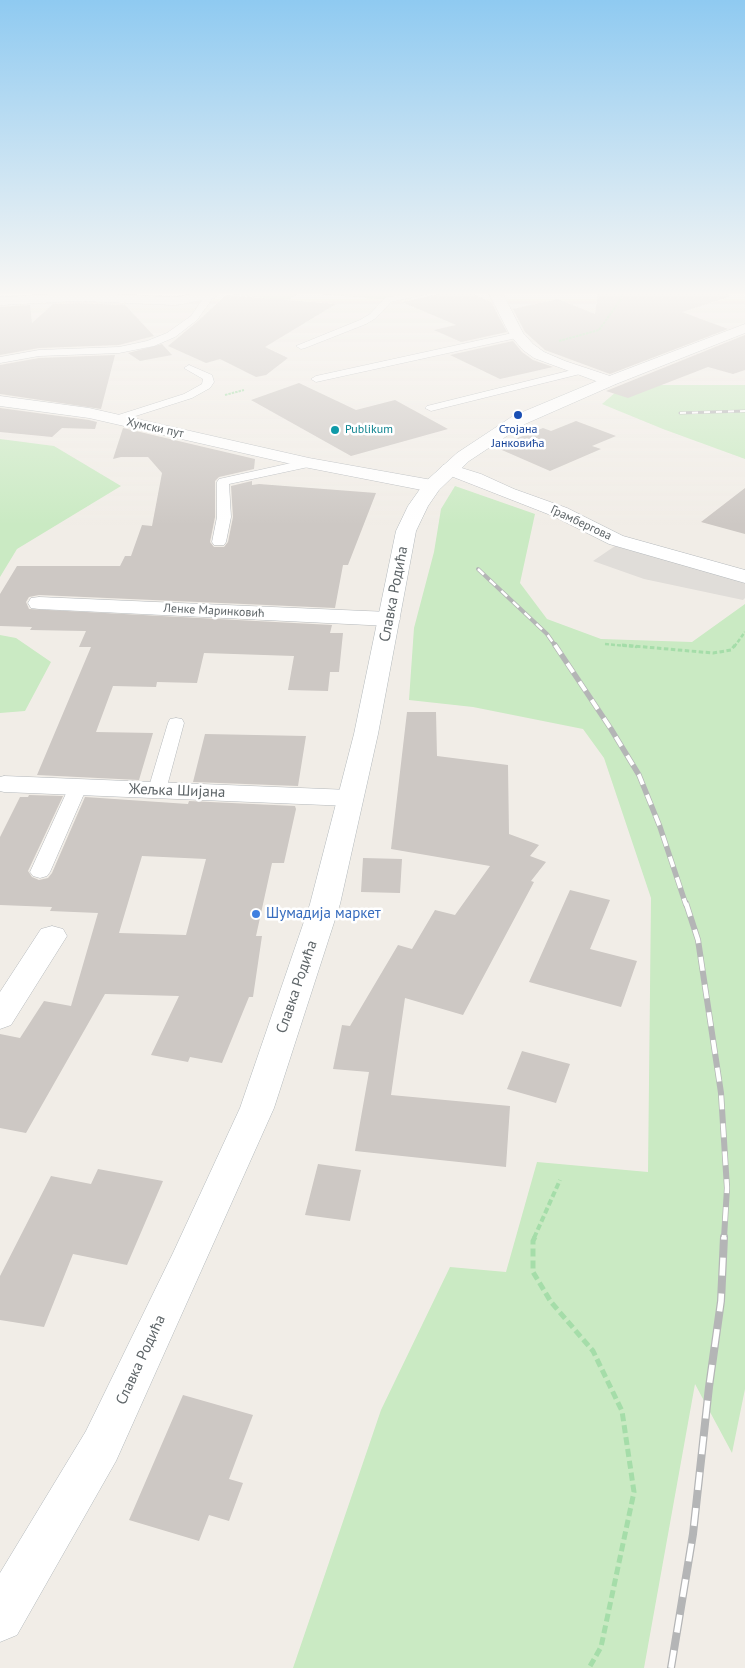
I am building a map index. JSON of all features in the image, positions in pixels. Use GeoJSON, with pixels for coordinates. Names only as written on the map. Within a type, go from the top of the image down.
{"type":"FeatureCollection","features":[{"type":"Feature","properties":{"kind":"street"},"geometry":{"type":"LineString","coordinates":[[577,370],[610,381]]}},
{"type":"Feature","properties":{"kind":"street","name":"Славка Родића"},"geometry":{"type":"LineString","coordinates":[[0,1618],[100,1446],[191,1254],[257,1108],[325,904],[389,619],[406,530],[418,506],[432,486],[480,444],[519,420],[638,370]]}},
{"type":"Feature","properties":{"kind":"street","name":"Хумски пут"},"geometry":{"type":"LineString","coordinates":[[0,401],[40,405],[116,419],[309,463],[432,486]]}},
{"type":"Feature","properties":{"kind":"street","name":"Грамбергова"},"geometry":{"type":"LineString","coordinates":[[450,470],[560,512],[616,540],[745,577]]}},
{"type":"Feature","properties":{"kind":"street","name":"Ленке Маринковић"},"geometry":{"type":"LineString","coordinates":[[39,603],[389,619]]}},
{"type":"Feature","properties":{"kind":"street","name":"Жељка Шијана"},"geometry":{"type":"LineString","coordinates":[[4,784],[350,798]]}},
{"type":"Feature","properties":{"kind":"street"},"geometry":{"type":"LineString","coordinates":[[0,1016],[52,936]]}},
{"type":"Feature","properties":{"kind":"lane"},"geometry":{"type":"LineString","coordinates":[[116,419],[188,396],[206,386],[209,382],[208,378],[193,370]]}},
{"type":"Feature","properties":{"kind":"lane"},"geometry":{"type":"LineString","coordinates":[[316,379],[358,370]]}},
{"type":"Feature","properties":{"kind":"lane"},"geometry":{"type":"LineString","coordinates":[[431,408],[580,371]]}},
{"type":"Feature","properties":{"kind":"lane","name":"Хумски пут"},"geometry":{"type":"LineString","coordinates":[[219,542],[224,517],[223,482],[309,463]]}},
{"type":"Feature","properties":{"kind":"lane"},"geometry":{"type":"LineString","coordinates":[[157,790],[176,723]]}},
{"type":"Feature","properties":{"kind":"lane"},"geometry":{"type":"LineString","coordinates":[[40,872],[78,787]]}},
{"type":"Feature","properties":{"kind":"path"},"geometry":{"type":"LineString","coordinates":[[605,644],[713,653],[731,650],[745,632]]}},
{"type":"Feature","properties":{"kind":"path"},"geometry":{"type":"LineString","coordinates":[[560,1180],[533,1241],[533,1272],[551,1302],[593,1351],[622,1411],[634,1492],[601,1647],[590,1668]]}},
{"type":"Feature","properties":{"kind":"shaded area"},"geometry":{"type":"Polygon","coordinates":[[[615,546],[745,582],[745,598],[743,600],[644,579],[593,561],[615,546]]]}},
{"type":"Feature","properties":{"kind":"green space"},"geometry":{"type":"Polygon","coordinates":[[[624,385],[745,385],[745,459],[602,404],[624,385]]]}},
{"type":"Feature","properties":{"kind":"green space"},"geometry":{"type":"Polygon","coordinates":[[[0,439],[54,446],[121,486],[17,549],[0,577],[0,439]]]}},
{"type":"Feature","properties":{"kind":"green space"},"geometry":{"type":"Polygon","coordinates":[[[455,486],[535,514],[520,583],[547,619],[601,639],[692,642],[745,604],[745,1389],[732,1453],[695,1384],[644,1668],[293,1668],[381,1410],[450,1267],[506,1272],[537,1162],[648,1172],[651,898],[604,758],[583,729],[473,707],[409,700],[414,628],[434,552],[441,509],[455,486]]]}},
{"type":"Feature","properties":{"kind":"green space"},"geometry":{"type":"Polygon","coordinates":[[[0,635],[16,638],[51,662],[25,711],[0,713],[0,635]]]}},
{"type":"Feature","properties":{"kind":"building"},"geometry":{"type":"Polygon","coordinates":[[[0,370],[111,370],[101,409],[0,394],[0,370]]]}},
{"type":"Feature","properties":{"kind":"building"},"geometry":{"type":"Polygon","coordinates":[[[242,370],[273,370],[266,375],[256,377],[242,370]]]}},
{"type":"Feature","properties":{"kind":"building"},"geometry":{"type":"Polygon","coordinates":[[[481,370],[540,370],[500,379],[481,370]]]}},
{"type":"Feature","properties":{"kind":"building"},"geometry":{"type":"Polygon","coordinates":[[[599,370],[621,370],[610,374],[599,370]]]}},
{"type":"Feature","properties":{"kind":"building"},"geometry":{"type":"Polygon","coordinates":[[[659,370],[701,370],[628,398],[606,391],[659,370]]]}},
{"type":"Feature","properties":{"kind":"building"},"geometry":{"type":"Polygon","coordinates":[[[718,370],[745,370],[733,374],[718,370]]]}},
{"type":"Feature","properties":{"kind":"building"},"geometry":{"type":"Polygon","coordinates":[[[299,383],[356,410],[395,400],[448,429],[351,456],[251,400],[299,383]]]}},
{"type":"Feature","properties":{"kind":"building"},"geometry":{"type":"Polygon","coordinates":[[[0,408],[97,422],[95,429],[62,428],[52,437],[0,432],[0,408]]]}},
{"type":"Feature","properties":{"kind":"building"},"geometry":{"type":"Polygon","coordinates":[[[576,421],[616,436],[592,446],[601,449],[550,471],[495,447],[543,428],[551,431],[576,421]]]}},
{"type":"Feature","properties":{"kind":"building"},"geometry":{"type":"Polygon","coordinates":[[[123,428],[255,459],[254,469],[219,477],[215,481],[215,517],[210,542],[214,547],[224,547],[228,542],[233,517],[231,486],[252,481],[252,485],[376,493],[348,565],[343,565],[335,608],[39,595],[29,597],[26,602],[29,609],[332,625],[330,633],[343,633],[339,672],[330,672],[328,691],[288,690],[294,656],[204,653],[197,683],[157,682],[156,687],[113,686],[96,732],[153,733],[139,780],[37,775],[91,647],[79,647],[86,631],[30,630],[32,627],[0,626],[0,594],[17,566],[120,566],[125,556],[131,556],[142,525],[152,526],[162,473],[148,457],[121,457],[113,459],[123,428]]]}},
{"type":"Feature","properties":{"kind":"building"},"geometry":{"type":"Polygon","coordinates":[[[745,488],[745,534],[701,522],[745,488]]]}},
{"type":"Feature","properties":{"kind":"building"},"geometry":{"type":"Polygon","coordinates":[[[407,712],[436,712],[437,756],[508,765],[509,834],[539,845],[530,856],[546,862],[531,881],[534,882],[463,1015],[405,998],[391,1095],[510,1106],[506,1167],[355,1151],[369,1072],[333,1069],[342,1025],[350,1026],[398,945],[412,949],[435,910],[455,915],[490,866],[391,849],[407,712]]]}},
{"type":"Feature","properties":{"kind":"building"},"geometry":{"type":"Polygon","coordinates":[[[205,734],[306,736],[298,786],[193,782],[205,734]]]}},
{"type":"Feature","properties":{"kind":"building"},"geometry":{"type":"Polygon","coordinates":[[[29,795],[63,796],[28,871],[32,877],[39,880],[48,878],[52,873],[85,797],[188,804],[189,801],[295,806],[296,809],[284,863],[272,863],[256,936],[262,936],[253,997],[249,997],[222,1063],[190,1057],[188,1062],[151,1055],[179,996],[105,994],[26,1133],[0,1128],[0,1034],[20,1038],[44,1001],[71,1006],[98,913],[50,911],[52,907],[0,905],[0,837],[20,797],[28,797],[29,795]],[[142,856],[119,933],[186,935],[206,859],[142,856]]]}},
{"type":"Feature","properties":{"kind":"building"},"geometry":{"type":"Polygon","coordinates":[[[363,858],[402,859],[400,893],[361,892],[363,858]]]}},
{"type":"Feature","properties":{"kind":"building"},"geometry":{"type":"Polygon","coordinates":[[[570,890],[610,900],[590,949],[637,961],[621,1007],[529,982],[570,890]]]}},
{"type":"Feature","properties":{"kind":"building"},"geometry":{"type":"Polygon","coordinates":[[[522,1051],[570,1064],[556,1103],[507,1089],[522,1051]]]}},
{"type":"Feature","properties":{"kind":"building"},"geometry":{"type":"Polygon","coordinates":[[[318,1164],[361,1170],[350,1221],[305,1215],[318,1164]]]}},
{"type":"Feature","properties":{"kind":"building"},"geometry":{"type":"Polygon","coordinates":[[[98,1169],[163,1181],[127,1265],[73,1254],[44,1327],[0,1320],[0,1276],[51,1176],[91,1184],[98,1169]]]}},
{"type":"Feature","properties":{"kind":"building"},"geometry":{"type":"Polygon","coordinates":[[[183,1395],[253,1415],[229,1479],[243,1483],[229,1521],[209,1515],[199,1541],[129,1520],[183,1395]]]}},
{"type":"Feature","properties":{"kind":"railway"},"geometry":{"type":"LineString","coordinates":[[680,413],[745,411]]}},
{"type":"Feature","properties":{"kind":"railway"},"geometry":{"type":"LineString","coordinates":[[478,569],[547,634],[556,647]]}},
{"type":"Feature","properties":{"kind":"railway"},"geometry":{"type":"LineString","coordinates":[[555,645],[639,775],[660,827],[686,905]]}},
{"type":"Feature","properties":{"kind":"railway"},"geometry":{"type":"LineString","coordinates":[[686,903],[698,940],[721,1093],[727,1188],[724,1238]]}},
{"type":"Feature","properties":{"kind":"railway"},"geometry":{"type":"LineString","coordinates":[[671,1668],[693,1534],[709,1387],[721,1301],[724,1237]]}},
{"type":"Feature","properties":{"kind":"place","name":"Стојана Јанковића"},"geometry":{"type":"Point","coordinates":[518,415]}},
{"type":"Feature","properties":{"kind":"place","name":"Publikum"},"geometry":{"type":"Point","coordinates":[335,430]}},
{"type":"Feature","properties":{"kind":"place","name":"Шумадија маркет"},"geometry":{"type":"Point","coordinates":[256,914]}}]}
